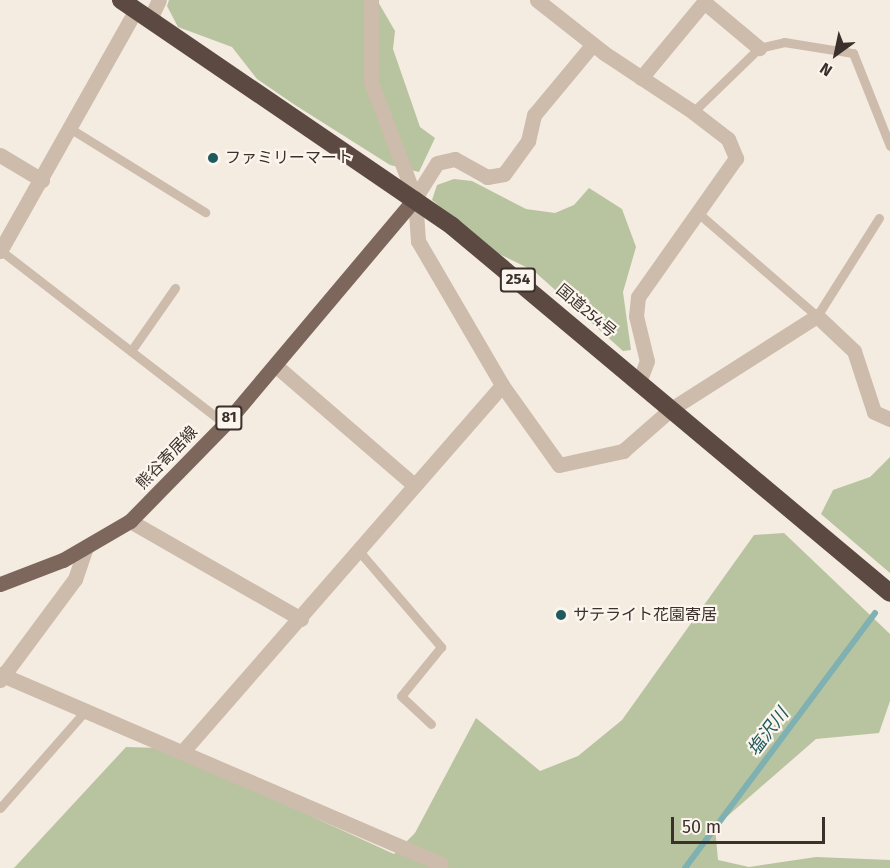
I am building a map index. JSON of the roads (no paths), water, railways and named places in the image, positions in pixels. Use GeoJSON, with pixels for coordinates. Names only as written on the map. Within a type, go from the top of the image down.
{"type":"FeatureCollection","features":[{"type":"Feature","properties":{"kind":"highway","name":"国道254号"},"geometry":{"type":"LineString","coordinates":[[136,10],[415,198],[890,593]]}},
{"type":"Feature","properties":{"kind":"main road","name":"熊谷寄居線"},"geometry":{"type":"LineString","coordinates":[[0,584],[86,547],[130,521],[225,424],[415,198]]}},
{"type":"Feature","properties":{"kind":"street"},"geometry":{"type":"LineString","coordinates":[[0,251],[71,129],[136,10],[159,0]]}},
{"type":"Feature","properties":{"kind":"street"},"geometry":{"type":"LineString","coordinates":[[371,0],[370,82],[415,198],[418,241],[502,385],[560,465],[623,451],[670,409],[816,316],[854,351],[874,412],[890,419]]}},
{"type":"Feature","properties":{"kind":"street"},"geometry":{"type":"LineString","coordinates":[[537,0],[594,44],[728,139],[736,158],[638,297],[636,316],[647,362],[639,382]]}},
{"type":"Feature","properties":{"kind":"street"},"geometry":{"type":"LineString","coordinates":[[641,78],[704,2],[759,48]]}},
{"type":"Feature","properties":{"kind":"street"},"geometry":{"type":"LineString","coordinates":[[415,198],[437,164],[455,159],[487,177],[504,174],[528,141],[534,115],[594,44]]}},
{"type":"Feature","properties":{"kind":"street"},"geometry":{"type":"LineString","coordinates":[[0,155],[42,180]]}},
{"type":"Feature","properties":{"kind":"street"},"geometry":{"type":"LineString","coordinates":[[275,365],[413,484]]}},
{"type":"Feature","properties":{"kind":"street"},"geometry":{"type":"LineString","coordinates":[[184,750],[300,619],[413,484],[502,385]]}},
{"type":"Feature","properties":{"kind":"street"},"geometry":{"type":"LineString","coordinates":[[130,521],[300,619]]}},
{"type":"Feature","properties":{"kind":"street"},"geometry":{"type":"LineString","coordinates":[[86,547],[75,579],[1,676],[184,750],[441,864]]}},
{"type":"Feature","properties":{"kind":"lane"},"geometry":{"type":"LineString","coordinates":[[693,112],[759,48],[784,42],[853,53],[890,146]]}},
{"type":"Feature","properties":{"kind":"lane"},"geometry":{"type":"LineString","coordinates":[[71,129],[205,212]]}},
{"type":"Feature","properties":{"kind":"lane"},"geometry":{"type":"LineString","coordinates":[[698,213],[816,316],[879,218]]}},
{"type":"Feature","properties":{"kind":"lane"},"geometry":{"type":"LineString","coordinates":[[0,251],[225,424]]}},
{"type":"Feature","properties":{"kind":"lane"},"geometry":{"type":"LineString","coordinates":[[131,351],[175,288]]}},
{"type":"Feature","properties":{"kind":"lane"},"geometry":{"type":"LineString","coordinates":[[358,550],[441,647],[401,696],[432,723]]}},
{"type":"Feature","properties":{"kind":"lane"},"geometry":{"type":"LineString","coordinates":[[0,808],[87,709]]}},
{"type":"Feature","properties":{"kind":"waterway","name":"塩沢川"},"geometry":{"type":"LineString","coordinates":[[685,868],[875,613]]}},
{"type":"Feature","properties":{"kind":"place","name":"ファミリーマート"},"geometry":{"type":"Point","coordinates":[213,158]}},
{"type":"Feature","properties":{"kind":"place","name":"サテライト花園寄居"},"geometry":{"type":"Point","coordinates":[561,615]}}]}
